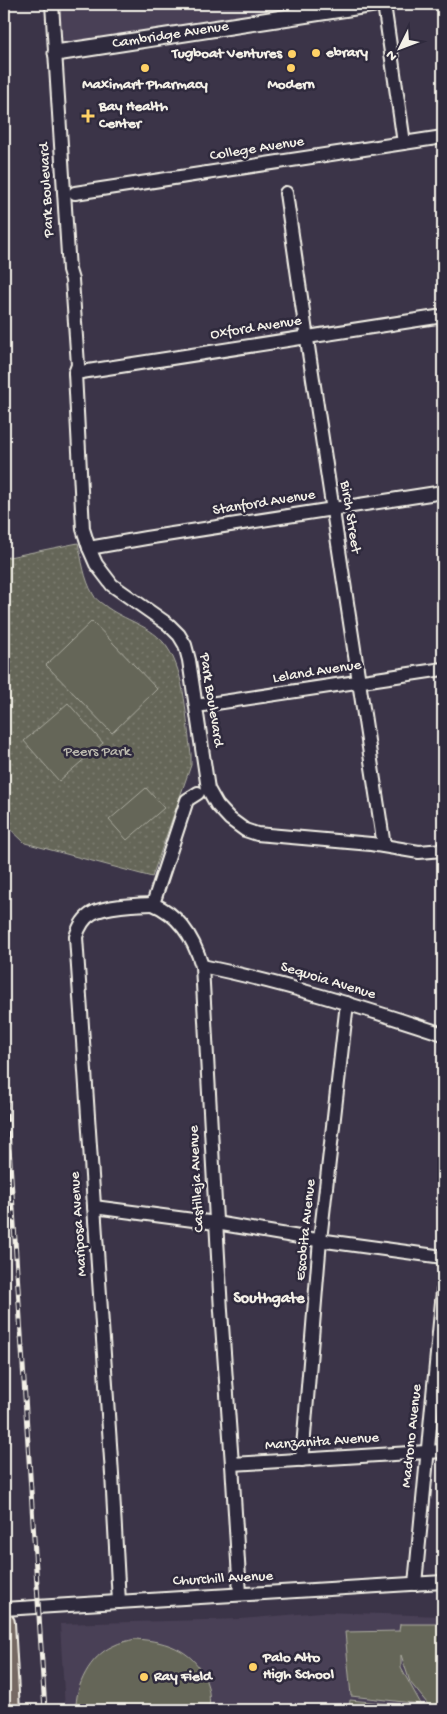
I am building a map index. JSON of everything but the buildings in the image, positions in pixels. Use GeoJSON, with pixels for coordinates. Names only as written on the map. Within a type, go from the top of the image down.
{"type":"FeatureCollection","features":[{"type":"Feature","properties":{"kind":"main road"},"geometry":{"type":"LineString","coordinates":[[4,1623],[9,1710]]}},
{"type":"Feature","properties":{"kind":"street","name":"Park Boulevard"},"geometry":{"type":"LineString","coordinates":[[52,4],[67,275],[72,280],[78,365],[75,373],[83,529],[89,548],[102,573],[112,585],[169,625],[182,640],[189,660],[208,789],[217,805],[235,823],[245,830],[263,835],[297,836],[419,852],[443,850]]}},
{"type":"Feature","properties":{"kind":"street","name":"Cambridge Avenue"},"geometry":{"type":"LineString","coordinates":[[56,52],[374,4]]}},
{"type":"Feature","properties":{"kind":"street"},"geometry":{"type":"LineString","coordinates":[[384,4],[404,143]]}},
{"type":"Feature","properties":{"kind":"street","name":"College Avenue"},"geometry":{"type":"LineString","coordinates":[[75,193],[443,137]]}},
{"type":"Feature","properties":{"kind":"street","name":"Birch Street"},"geometry":{"type":"LineString","coordinates":[[286,193],[306,337],[384,846]]}},
{"type":"Feature","properties":{"kind":"street","name":"Oxford Avenue"},"geometry":{"type":"LineString","coordinates":[[75,373],[443,316]]}},
{"type":"Feature","properties":{"kind":"street","name":"Stanford Avenue"},"geometry":{"type":"LineString","coordinates":[[89,548],[443,492]]}},
{"type":"Feature","properties":{"kind":"street","name":"Leland Avenue"},"geometry":{"type":"LineString","coordinates":[[196,706],[443,669]]}},
{"type":"Feature","properties":{"kind":"street"},"geometry":{"type":"LineString","coordinates":[[153,904],[187,800],[198,793]]}},
{"type":"Feature","properties":{"kind":"street","name":"Castilleja Avenue"},"geometry":{"type":"LineString","coordinates":[[153,904],[166,910],[179,921],[191,938],[202,966],[216,1223],[240,1594]]}},
{"type":"Feature","properties":{"kind":"street","name":"Mariposa Avenue"},"geometry":{"type":"LineString","coordinates":[[118,1602],[112,1474],[76,938],[79,927],[94,912],[104,908],[153,904]]}},
{"type":"Feature","properties":{"kind":"street","name":"Sequoia Avenue"},"geometry":{"type":"LineString","coordinates":[[202,966],[261,978],[443,1034]]}},
{"type":"Feature","properties":{"kind":"street","name":"Escobita Avenue"},"geometry":{"type":"LineString","coordinates":[[302,1460],[320,1240],[347,1003]]}},
{"type":"Feature","properties":{"kind":"street"},"geometry":{"type":"LineString","coordinates":[[94,1207],[443,1257]]}},
{"type":"Feature","properties":{"kind":"street","name":"Madrono Avenue"},"geometry":{"type":"LineString","coordinates":[[415,1584],[426,1452],[443,1291]]}},
{"type":"Feature","properties":{"kind":"street","name":"Manzanita Avenue"},"geometry":{"type":"LineString","coordinates":[[232,1464],[443,1451]]}},
{"type":"Feature","properties":{"kind":"street","name":"Churchill Avenue"},"geometry":{"type":"LineString","coordinates":[[4,1608],[443,1582]]}},
{"type":"Feature","properties":{"kind":"shaded area"},"geometry":{"type":"Polygon","coordinates":[[[54,4],[344,4],[57,51],[54,4]]]}},
{"type":"Feature","properties":{"kind":"shaded area","name":"Palo Alto High School"},"geometry":{"type":"Polygon","coordinates":[[[321,1612],[443,1616],[443,1710],[65,1710],[60,1624],[241,1619],[321,1612]]]}},
{"type":"Feature","properties":{"kind":"green space","name":"Peers Park"},"geometry":{"type":"Polygon","coordinates":[[[78,543],[85,576],[95,597],[99,602],[112,610],[154,633],[161,640],[173,658],[182,684],[191,765],[152,877],[25,843],[4,823],[4,558],[78,543]]]}},
{"type":"Feature","properties":{"kind":"green space"},"geometry":{"type":"Polygon","coordinates":[[[92,621],[157,689],[112,733],[46,665],[92,621]]]}},
{"type":"Feature","properties":{"kind":"green space"},"geometry":{"type":"Polygon","coordinates":[[[68,703],[103,743],[59,781],[24,741],[68,703]]]}},
{"type":"Feature","properties":{"kind":"green space"},"geometry":{"type":"Polygon","coordinates":[[[146,788],[164,808],[127,840],[109,820],[146,788]]]}},
{"type":"Feature","properties":{"kind":"green space"},"geometry":{"type":"Polygon","coordinates":[[[400,1624],[443,1624],[443,1710],[349,1710],[350,1700],[431,1708],[410,1682],[401,1655],[401,1668],[421,1704],[351,1696],[345,1632],[399,1631],[400,1624]]]}},
{"type":"Feature","properties":{"kind":"green space","name":"Ray Field"},"geometry":{"type":"Polygon","coordinates":[[[135,1639],[159,1642],[180,1650],[189,1657],[197,1665],[209,1690],[210,1710],[76,1710],[78,1691],[91,1664],[97,1657],[118,1643],[135,1639]]]}},
{"type":"Feature","properties":{"kind":"railway"},"geometry":{"type":"LineString","coordinates":[[4,1068],[45,1710]]}},
{"type":"Feature","properties":{"kind":"place","name":"ebrary"},"geometry":{"type":"Point","coordinates":[316,53]}},
{"type":"Feature","properties":{"kind":"place","name":"Tugboat Ventures"},"geometry":{"type":"Point","coordinates":[292,54]}},
{"type":"Feature","properties":{"kind":"place","name":"Maximart Pharmacy"},"geometry":{"type":"Point","coordinates":[145,68]}},
{"type":"Feature","properties":{"kind":"place","name":"Modern"},"geometry":{"type":"Point","coordinates":[291,68]}},
{"type":"Feature","properties":{"kind":"place","name":"Bay Health Center"},"geometry":{"type":"Point","coordinates":[88,116]}},
{"type":"Feature","properties":{"kind":"place","name":"Palo Alto High School"},"geometry":{"type":"Point","coordinates":[253,1667]}},
{"type":"Feature","properties":{"kind":"place","name":"Ray Field"},"geometry":{"type":"Point","coordinates":[144,1677]}},
{"type":"Feature","properties":{"kind":"district","name":"Southgate"},"geometry":{"type":"Point","coordinates":[269,1299]}}]}
